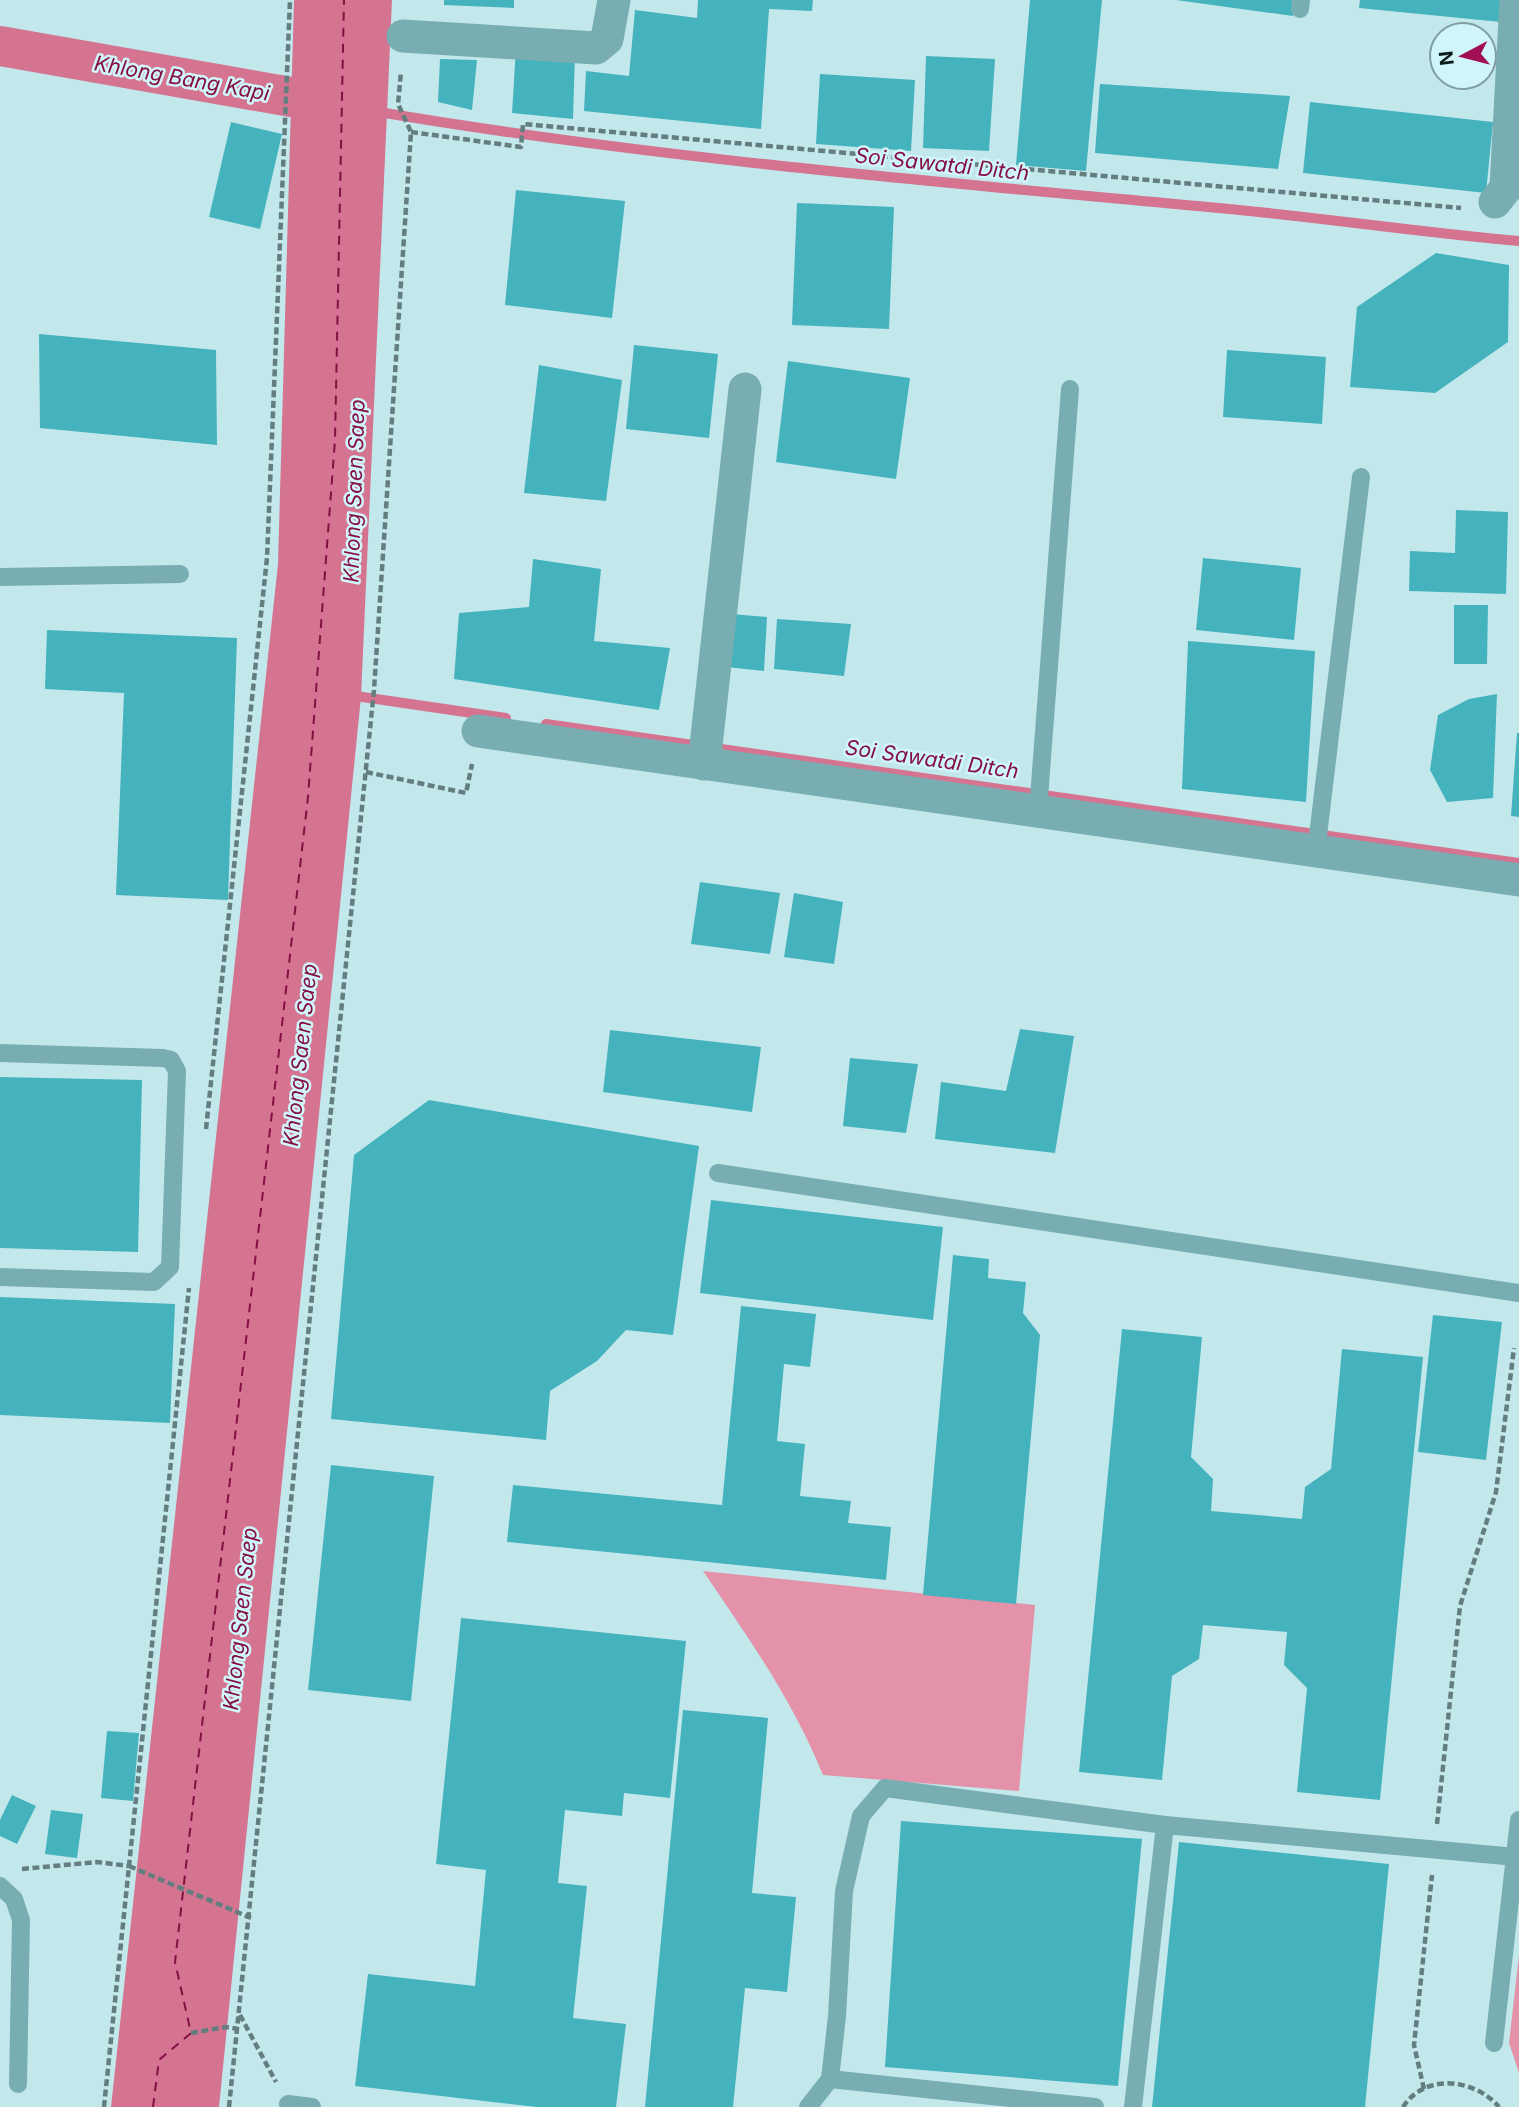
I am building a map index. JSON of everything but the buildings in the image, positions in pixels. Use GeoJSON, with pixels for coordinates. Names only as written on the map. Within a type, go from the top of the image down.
{"type":"FeatureCollection","features":[{"type":"Feature","properties":{"kind":"street"},"geometry":{"type":"LineString","coordinates":[[403,36],[596,48],[607,39],[614,0]]}},
{"type":"Feature","properties":{"kind":"street"},"geometry":{"type":"LineString","coordinates":[[1495,202],[1506,188],[1516,0]]}},
{"type":"Feature","properties":{"kind":"street"},"geometry":{"type":"LineString","coordinates":[[704,762],[745,389]]}},
{"type":"Feature","properties":{"kind":"street"},"geometry":{"type":"LineString","coordinates":[[478,731],[704,762],[1040,798],[1519,880]]}},
{"type":"Feature","properties":{"kind":"lane"},"geometry":{"type":"LineString","coordinates":[[1040,798],[1070,389]]}},
{"type":"Feature","properties":{"kind":"lane"},"geometry":{"type":"LineString","coordinates":[[1317,846],[1361,477]]}},
{"type":"Feature","properties":{"kind":"lane"},"geometry":{"type":"LineString","coordinates":[[0,577],[180,574]]}},
{"type":"Feature","properties":{"kind":"lane"},"geometry":{"type":"LineString","coordinates":[[0,1053],[163,1058],[171,1060],[177,1071],[170,1267],[163,1276],[154,1282],[0,1277]]}},
{"type":"Feature","properties":{"kind":"lane"},"geometry":{"type":"LineString","coordinates":[[718,1173],[1519,1293]]}},
{"type":"Feature","properties":{"kind":"lane"},"geometry":{"type":"LineString","coordinates":[[807,2107],[830,2079],[837,2016],[844,1891],[861,1816],[885,1788],[1166,1825],[1516,1857]]}},
{"type":"Feature","properties":{"kind":"lane"},"geometry":{"type":"LineString","coordinates":[[1494,2043],[1519,1820]]}},
{"type":"Feature","properties":{"kind":"lane"},"geometry":{"type":"LineString","coordinates":[[1133,2107],[1166,1825]]}},
{"type":"Feature","properties":{"kind":"lane"},"geometry":{"type":"LineString","coordinates":[[0,1886],[14,1899],[21,1920],[18,2084]]}},
{"type":"Feature","properties":{"kind":"lane"},"geometry":{"type":"LineString","coordinates":[[830,2079],[1094,2107]]}},
{"type":"Feature","properties":{"kind":"lane"},"geometry":{"type":"LineString","coordinates":[[288,2104],[312,2107]]}},
{"type":"Feature","properties":{"kind":"path"},"geometry":{"type":"LineString","coordinates":[[284,127],[290,0]]}},
{"type":"Feature","properties":{"kind":"path"},"geometry":{"type":"LineString","coordinates":[[229,2107],[251,1918],[374,690],[411,132],[398,104]]}},
{"type":"Feature","properties":{"kind":"path"},"geometry":{"type":"LineString","coordinates":[[411,132],[521,147],[523,124],[1478,209],[1495,202]]}},
{"type":"Feature","properties":{"kind":"path"},"geometry":{"type":"LineString","coordinates":[[366,772],[466,793],[478,731]]}},
{"type":"Feature","properties":{"kind":"path"},"geometry":{"type":"LineString","coordinates":[[1424,2089],[1414,2045],[1460,1606],[1496,1492],[1514,1348]]}},
{"type":"Feature","properties":{"kind":"path"},"geometry":{"type":"LineString","coordinates":[[11,1870],[97,1862],[129,1866],[251,1918]]}},
{"type":"Feature","properties":{"kind":"path"},"geometry":{"type":"LineString","coordinates":[[240,2014],[288,2104]]}},
{"type":"Feature","properties":{"kind":"path"},"geometry":{"type":"LineString","coordinates":[[191,2033],[226,2027],[238,2029]]}},
{"type":"Feature","properties":{"kind":"path"},"geometry":{"type":"LineString","coordinates":[[1403,2107],[1424,2089],[1443,2083],[1464,2083],[1483,2091],[1499,2107]]}},
{"type":"Feature","properties":{"kind":"shaded area"},"geometry":{"type":"Polygon","coordinates":[[[703,1571],[1035,1605],[1019,1791],[823,1775],[784,1695],[703,1571]]]}},
{"type":"Feature","properties":{"kind":"shaded area"},"geometry":{"type":"Polygon","coordinates":[[[1519,1955],[1519,2073],[1509,2043],[1519,1955]]]}},
{"type":"Feature","properties":{"kind":"water","name":"Khlong Saen Saep"},"geometry":{"type":"Polygon","coordinates":[[[294,0],[392,0],[361,697],[219,2107],[111,2107],[278,564],[294,0]]]}},
{"type":"Feature","properties":{"kind":"waterway","name":"Khlong Bang Kapi"},"geometry":{"type":"LineString","coordinates":[[0,46],[342,106]]}},
{"type":"Feature","properties":{"kind":"waterway","name":"Soi Sawatdi Ditch"},"geometry":{"type":"LineString","coordinates":[[373,111],[477,128],[685,155],[1519,241]]}},
{"type":"Feature","properties":{"kind":"waterway","name":"Soi Sawatdi Ditch"},"geometry":{"type":"LineString","coordinates":[[349,695],[506,718]]}},
{"type":"Feature","properties":{"kind":"waterway","name":"Soi Sawatdi Ditch"},"geometry":{"type":"LineString","coordinates":[[546,724],[1519,863]]}},
{"type":"Feature","properties":{"kind":"ferry route"},"geometry":{"type":"LineString","coordinates":[[153,2107],[159,2060],[191,2033],[175,1962],[308,797],[335,440],[344,0]]}}]}
